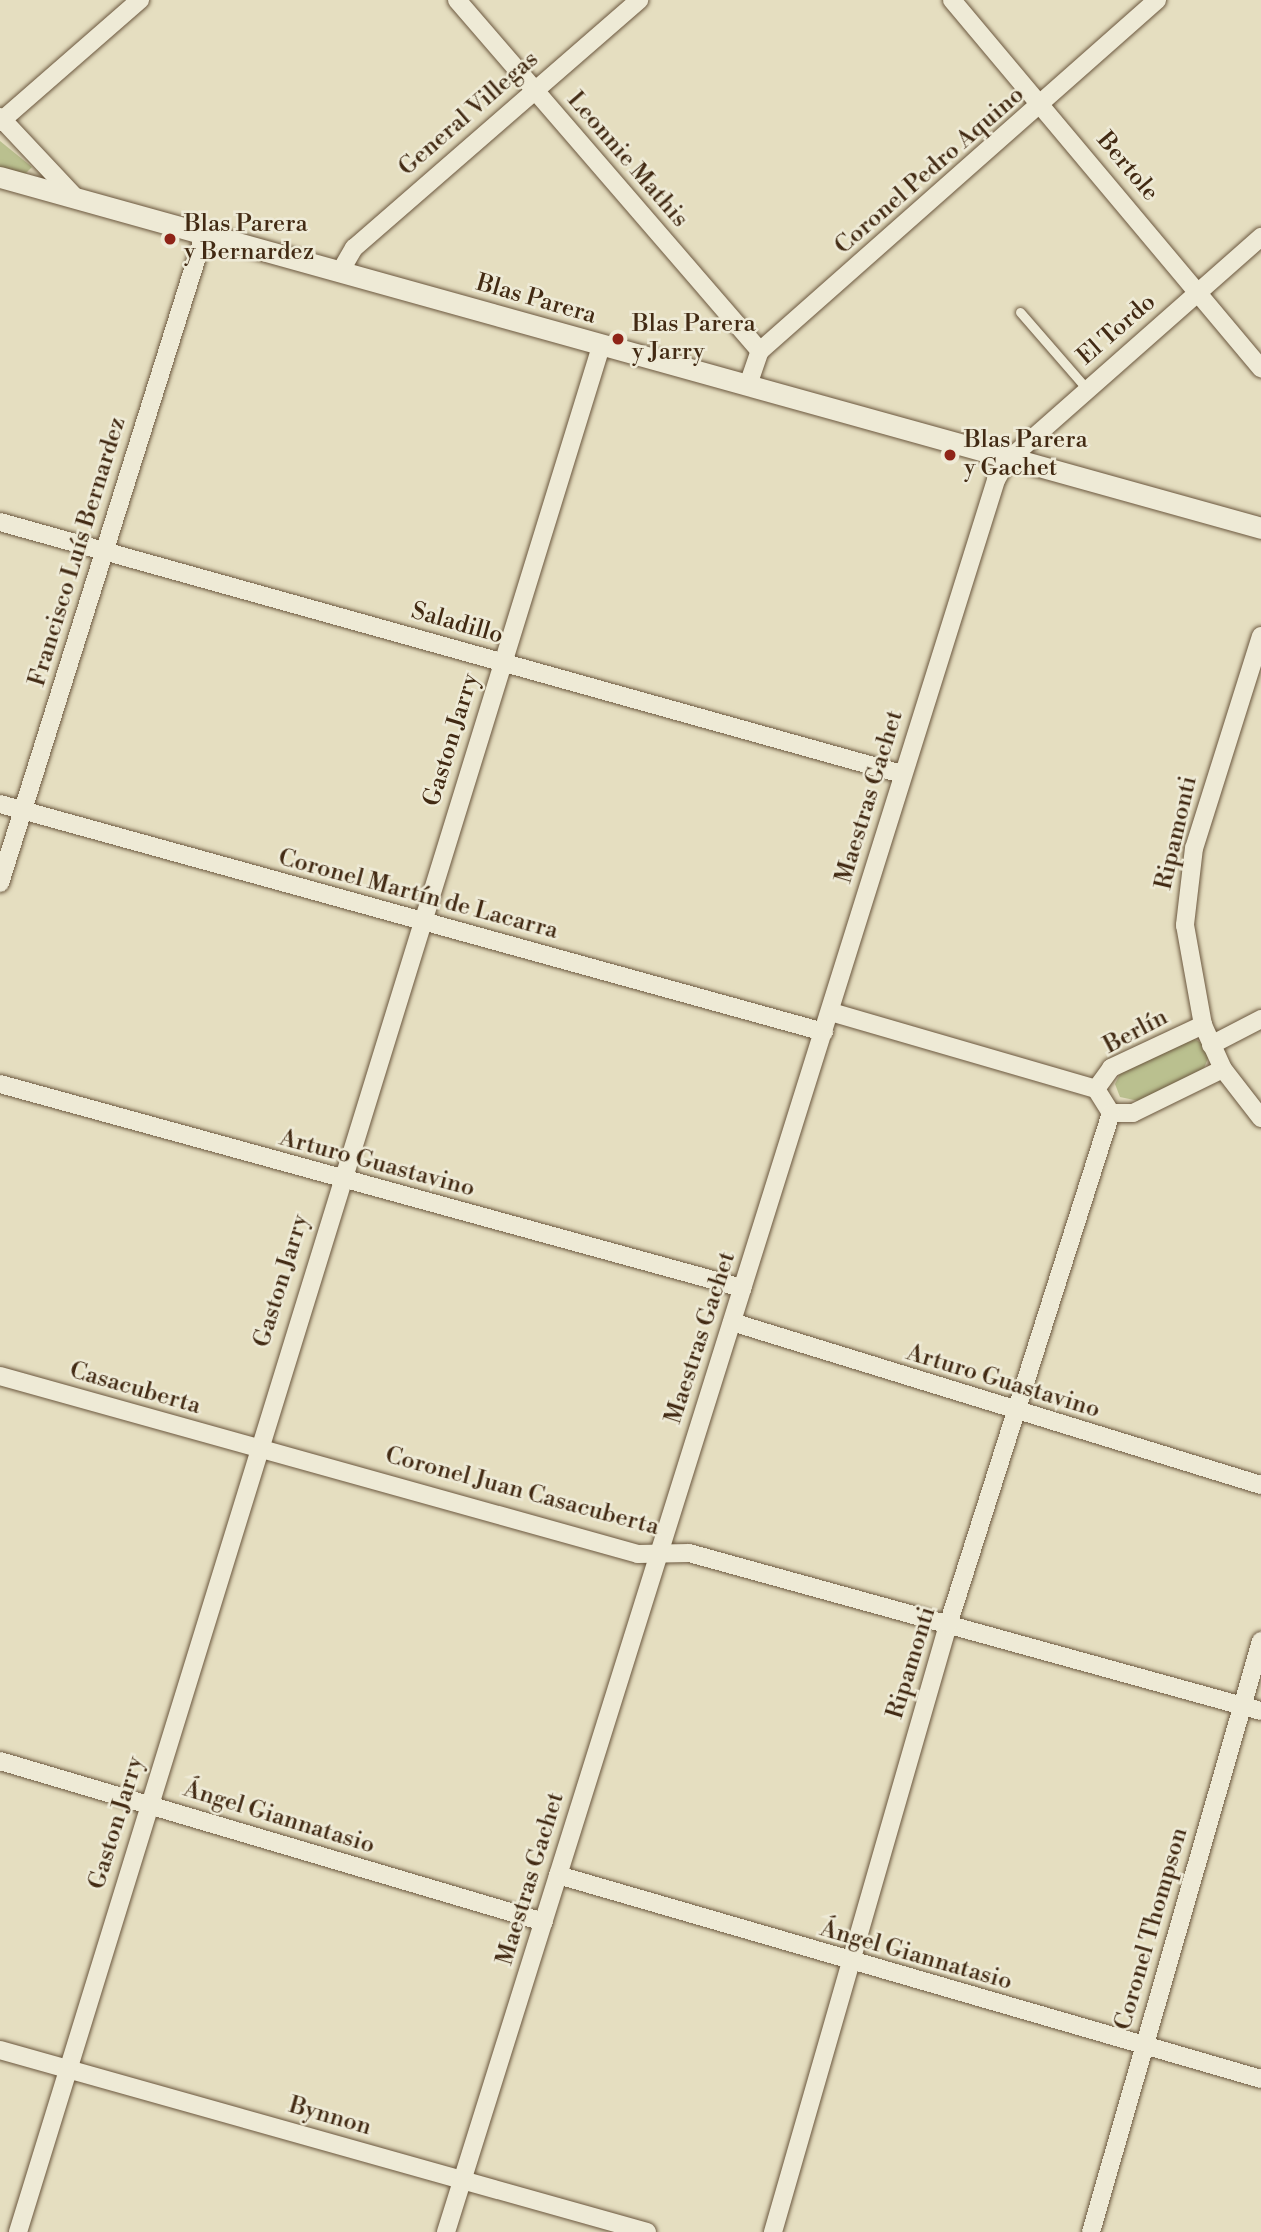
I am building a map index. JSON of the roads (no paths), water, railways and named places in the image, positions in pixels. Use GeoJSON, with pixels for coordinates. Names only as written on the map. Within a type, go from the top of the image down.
{"type":"FeatureCollection","features":[{"type":"Feature","properties":{"kind":"street"},"geometry":{"type":"LineString","coordinates":[[77,199],[1,120],[140,0]]}},
{"type":"Feature","properties":{"kind":"street","name":"Leonnie Mathis"},"geometry":{"type":"LineString","coordinates":[[457,0],[760,351]]}},
{"type":"Feature","properties":{"kind":"street","name":"General Villegas"},"geometry":{"type":"LineString","coordinates":[[340,272],[354,248],[639,0]]}},
{"type":"Feature","properties":{"kind":"street","name":"Bertole"},"geometry":{"type":"LineString","coordinates":[[952,0],[1044,105],[1261,368]]}},
{"type":"Feature","properties":{"kind":"street","name":"Coronel Pedro Aquino"},"geometry":{"type":"LineString","coordinates":[[748,385],[760,351],[1044,105],[1157,0]]}},
{"type":"Feature","properties":{"kind":"street","name":"Blas Parera"},"geometry":{"type":"LineString","coordinates":[[0,177],[748,385],[1007,461],[1261,528]]}},
{"type":"Feature","properties":{"kind":"street","name":"Francisco Luís Bernardez"},"geometry":{"type":"LineString","coordinates":[[0,883],[204,235]]}},
{"type":"Feature","properties":{"kind":"street","name":"El Tordo"},"geometry":{"type":"LineString","coordinates":[[1007,461],[1261,237]]}},
{"type":"Feature","properties":{"kind":"street","name":"Gaston Jarry"},"geometry":{"type":"LineString","coordinates":[[18,2232],[339,1179],[601,346]]}},
{"type":"Feature","properties":{"kind":"street","name":"Maestras Gachet"},"geometry":{"type":"LineString","coordinates":[[446,2232],[831,1012],[902,774],[1007,461]]}},
{"type":"Feature","properties":{"kind":"street","name":"Saladillo"},"geometry":{"type":"LineString","coordinates":[[0,522],[902,774]]}},
{"type":"Feature","properties":{"kind":"street","name":"Ripamonti"},"geometry":{"type":"LineString","coordinates":[[1212,1045],[1203,1025],[1185,925],[1186,896],[1194,848],[1261,636]]}},
{"type":"Feature","properties":{"kind":"street","name":"Coronel Martín de Lacarra"},"geometry":{"type":"LineString","coordinates":[[0,804],[824,1032]]}},
{"type":"Feature","properties":{"kind":"street"},"geometry":{"type":"LineString","coordinates":[[831,1012],[1096,1089],[1111,1113],[1132,1113],[1223,1069]]}},
{"type":"Feature","properties":{"kind":"street"},"geometry":{"type":"LineString","coordinates":[[1261,1019],[1212,1045],[1223,1069],[1261,1118]]}},
{"type":"Feature","properties":{"kind":"street","name":"Berlín"},"geometry":{"type":"LineString","coordinates":[[1096,1089],[1111,1068],[1203,1025]]}},
{"type":"Feature","properties":{"kind":"street","name":"Arturo Guastavino"},"geometry":{"type":"LineString","coordinates":[[0,1084],[742,1288]]}},
{"type":"Feature","properties":{"kind":"street","name":"Ripamonti"},"geometry":{"type":"LineString","coordinates":[[773,2232],[948,1625],[1111,1113]]}},
{"type":"Feature","properties":{"kind":"street","name":"Arturo Guastavino"},"geometry":{"type":"LineString","coordinates":[[732,1322],[1014,1412],[1261,1485]]}},
{"type":"Feature","properties":{"kind":"street","name":"Casacuberta"},"geometry":{"type":"LineString","coordinates":[[0,1376],[257,1447]]}},
{"type":"Feature","properties":{"kind":"street","name":"Coronel Juan Casacuberta"},"geometry":{"type":"LineString","coordinates":[[257,1447],[657,1557],[689,1553],[1261,1711]]}},
{"type":"Feature","properties":{"kind":"street","name":"Coronel Thompson"},"geometry":{"type":"LineString","coordinates":[[1091,2232],[1261,1641]]}},
{"type":"Feature","properties":{"kind":"street","name":"Ángel Giannatasio"},"geometry":{"type":"LineString","coordinates":[[0,1761],[544,1922]]}},
{"type":"Feature","properties":{"kind":"street","name":"Ángel Giannatasio"},"geometry":{"type":"LineString","coordinates":[[558,1875],[849,1963],[1261,2079]]}},
{"type":"Feature","properties":{"kind":"street","name":"Bynnon"},"geometry":{"type":"LineString","coordinates":[[0,2050],[647,2232]]}},
{"type":"Feature","properties":{"kind":"lane"},"geometry":{"type":"LineString","coordinates":[[1020,312],[1087,389]]}},
{"type":"Feature","properties":{"kind":"place","name":"Blas Parera y Bernardez"},"geometry":{"type":"Point","coordinates":[170,239]}},
{"type":"Feature","properties":{"kind":"place","name":"Blas Parera y Jarry"},"geometry":{"type":"Point","coordinates":[618,339]}},
{"type":"Feature","properties":{"kind":"place","name":"Blas Parera y Gachet"},"geometry":{"type":"Point","coordinates":[950,455]}}]}
